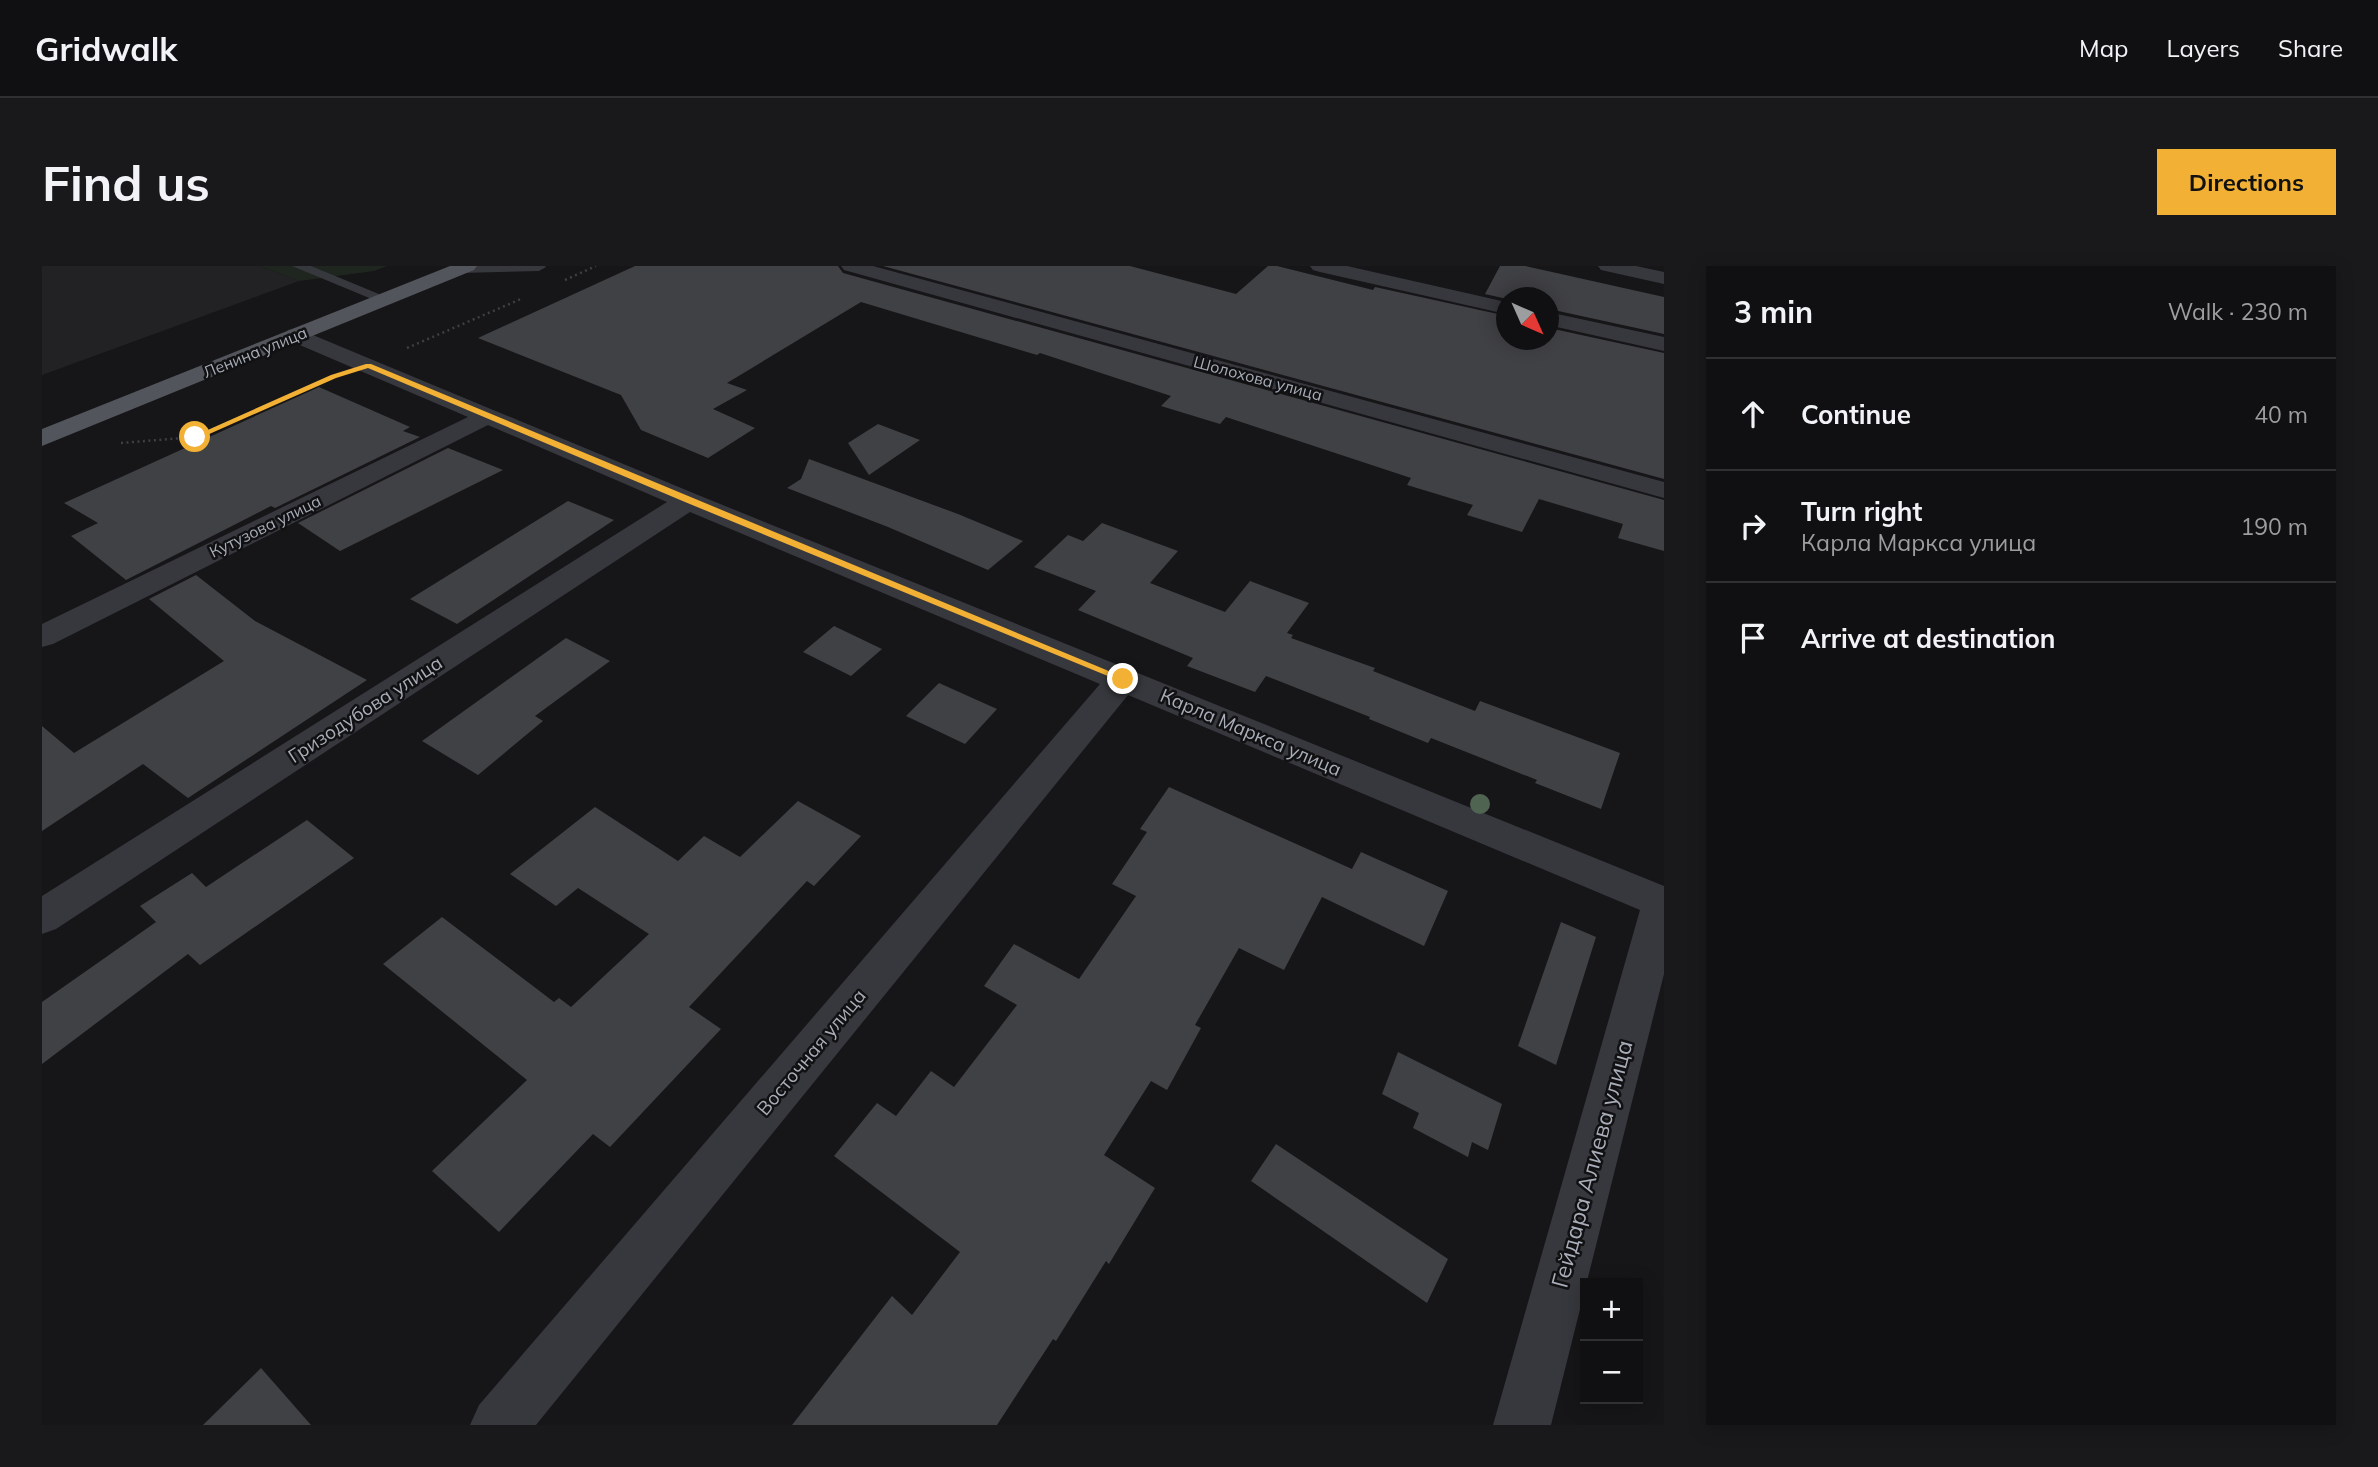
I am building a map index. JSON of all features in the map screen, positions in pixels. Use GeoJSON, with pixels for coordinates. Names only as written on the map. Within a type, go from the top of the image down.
{"type":"FeatureCollection","features":[{"type":"Feature","properties":{"kind":"main road","name":"Ленина улица"},"geometry":{"type":"LineString","coordinates":[[42,438],[463,268]]}},
{"type":"Feature","properties":{"kind":"street","name":"Шолохова улица"},"geometry":{"type":"LineString","coordinates":[[851,266],[1664,490]]}},
{"type":"Feature","properties":{"kind":"street"},"geometry":{"type":"LineString","coordinates":[[1320,266],[1496,306]]}},
{"type":"Feature","properties":{"kind":"street"},"geometry":{"type":"LineString","coordinates":[[1608,266],[1664,278]]}},
{"type":"Feature","properties":{"kind":"street"},"geometry":{"type":"LineString","coordinates":[[1559,320],[1664,344]]}},
{"type":"Feature","properties":{"kind":"street","name":"Карла Маркса улица"},"geometry":{"type":"LineString","coordinates":[[296,335],[688,501],[1663,903]]}},
{"type":"Feature","properties":{"kind":"street","name":"Кутузова улица"},"geometry":{"type":"LineString","coordinates":[[42,637],[488,416]]}},
{"type":"Feature","properties":{"kind":"street","name":"Гризодубова улица"},"geometry":{"type":"LineString","coordinates":[[42,917],[688,501]]}},
{"type":"Feature","properties":{"kind":"street","name":"Восточная улица"},"geometry":{"type":"LineString","coordinates":[[499,1425],[1123,679]]}},
{"type":"Feature","properties":{"kind":"street","name":"Гейдара Алиева улица"},"geometry":{"type":"LineString","coordinates":[[1522,1425],[1663,903]]}},
{"type":"Feature","properties":{"kind":"lane"},"geometry":{"type":"LineString","coordinates":[[299,266],[384,299]]}},
{"type":"Feature","properties":{"kind":"lane"},"geometry":{"type":"LineString","coordinates":[[463,268],[539,267]]}},
{"type":"Feature","properties":{"kind":"path"},"geometry":{"type":"LineString","coordinates":[[560,282],[596,266]]}},
{"type":"Feature","properties":{"kind":"path"},"geometry":{"type":"LineString","coordinates":[[120,443],[195,437],[523,298]]}},
{"type":"Feature","properties":{"kind":"shaded area"},"geometry":{"type":"Polygon","coordinates":[[[42,266],[261,266],[299,281],[42,375],[42,266]]]}},
{"type":"Feature","properties":{"kind":"shaded area"},"geometry":{"type":"Polygon","coordinates":[[[261,266],[387,266],[374,271],[299,281],[261,266]]]}},
{"type":"Feature","properties":{"kind":"building"},"geometry":{"type":"Polygon","coordinates":[[[635,266],[838,266],[843,273],[1664,500],[1664,551],[1618,538],[1623,524],[1539,499],[1522,532],[1467,515],[1473,505],[1407,485],[1411,478],[1226,417],[1220,424],[1161,406],[1171,396],[1040,353],[1037,355],[861,302],[727,383],[747,390],[713,409],[755,428],[708,458],[641,430],[621,395],[478,338],[635,266]]]}},
{"type":"Feature","properties":{"kind":"building"},"geometry":{"type":"Polygon","coordinates":[[[883,266],[1130,266],[1236,294],[1268,266],[1277,266],[1373,290],[1375,287],[1496,314],[1496,350],[1559,350],[1559,330],[1664,353],[1664,479],[883,266]]]}},
{"type":"Feature","properties":{"kind":"building"},"geometry":{"type":"Polygon","coordinates":[[[1500,266],[1525,266],[1664,297],[1664,334],[1559,311],[1559,287],[1496,287],[1496,296],[1485,294],[1500,266]]]}},
{"type":"Feature","properties":{"kind":"building"},"geometry":{"type":"Polygon","coordinates":[[[319,387],[410,427],[403,431],[420,437],[275,508],[271,506],[126,580],[71,536],[98,523],[64,503],[319,387]]]}},
{"type":"Feature","properties":{"kind":"building"},"geometry":{"type":"Polygon","coordinates":[[[878,424],[920,440],[869,475],[848,443],[878,424]]]}},
{"type":"Feature","properties":{"kind":"building"},"geometry":{"type":"Polygon","coordinates":[[[448,448],[503,470],[340,551],[298,523],[448,448]]]}},
{"type":"Feature","properties":{"kind":"building"},"geometry":{"type":"Polygon","coordinates":[[[809,459],[1023,541],[988,570],[787,488],[801,479],[809,459]]]}},
{"type":"Feature","properties":{"kind":"building"},"geometry":{"type":"Polygon","coordinates":[[[568,501],[614,520],[457,624],[410,599],[568,501]]]}},
{"type":"Feature","properties":{"kind":"building"},"geometry":{"type":"Polygon","coordinates":[[[1102,523],[1178,551],[1150,583],[1225,612],[1250,581],[1309,603],[1287,633],[1293,635],[1291,638],[1375,668],[1373,671],[1475,711],[1480,701],[1620,753],[1601,809],[1535,783],[1537,780],[1431,738],[1428,743],[1266,676],[1255,692],[1187,666],[1193,658],[1078,610],[1096,591],[1034,567],[1068,535],[1083,541],[1102,523]]]}},
{"type":"Feature","properties":{"kind":"building"},"geometry":{"type":"Polygon","coordinates":[[[196,575],[255,621],[367,680],[188,798],[143,764],[42,831],[42,726],[74,753],[224,661],[149,599],[196,575]]]}},
{"type":"Feature","properties":{"kind":"building"},"geometry":{"type":"Polygon","coordinates":[[[834,626],[882,649],[851,676],[803,652],[834,626]]]}},
{"type":"Feature","properties":{"kind":"building"},"geometry":{"type":"Polygon","coordinates":[[[566,638],[610,661],[535,716],[543,721],[478,775],[422,741],[566,638]]]}},
{"type":"Feature","properties":{"kind":"building"},"geometry":{"type":"Polygon","coordinates":[[[939,683],[997,709],[965,744],[906,716],[939,683]]]}},
{"type":"Feature","properties":{"kind":"building"},"geometry":{"type":"Polygon","coordinates":[[[1169,787],[1352,869],[1361,852],[1448,891],[1424,946],[1322,897],[1284,970],[1239,948],[1195,1025],[1201,1028],[1167,1090],[1151,1081],[1104,1155],[1155,1188],[1109,1264],[1106,1261],[1056,1341],[1053,1339],[997,1425],[792,1425],[892,1296],[912,1315],[960,1252],[834,1156],[877,1103],[896,1116],[931,1071],[954,1087],[1017,1005],[984,986],[1014,944],[1079,979],[1136,896],[1112,884],[1147,832],[1140,829],[1169,787]]]}},
{"type":"Feature","properties":{"kind":"building"},"geometry":{"type":"Polygon","coordinates":[[[798,801],[861,836],[814,886],[807,881],[689,1007],[721,1029],[610,1147],[593,1134],[499,1232],[432,1171],[527,1080],[383,964],[442,917],[554,1002],[559,998],[571,1007],[649,934],[578,888],[556,906],[510,874],[595,807],[678,861],[704,836],[740,857],[798,801]]]}},
{"type":"Feature","properties":{"kind":"building"},"geometry":{"type":"Polygon","coordinates":[[[307,820],[354,858],[200,965],[188,954],[42,1064],[42,1002],[156,922],[140,906],[192,873],[206,887],[307,820]]]}},
{"type":"Feature","properties":{"kind":"building"},"geometry":{"type":"Polygon","coordinates":[[[1561,922],[1596,937],[1556,1065],[1518,1046],[1561,922]]]}},
{"type":"Feature","properties":{"kind":"building"},"geometry":{"type":"Polygon","coordinates":[[[1398,1052],[1502,1104],[1488,1150],[1472,1142],[1468,1157],[1413,1128],[1419,1113],[1382,1094],[1398,1052]]]}},
{"type":"Feature","properties":{"kind":"building"},"geometry":{"type":"Polygon","coordinates":[[[1276,1144],[1448,1259],[1427,1303],[1251,1181],[1276,1144]]]}},
{"type":"Feature","properties":{"kind":"building"},"geometry":{"type":"Polygon","coordinates":[[[261,1368],[311,1425],[203,1425],[261,1368]]]}},
{"type":"Feature","properties":{"kind":"route"},"geometry":{"type":"LineString","coordinates":[[195,437],[368,365],[688,501],[1123,679]]}}]}
